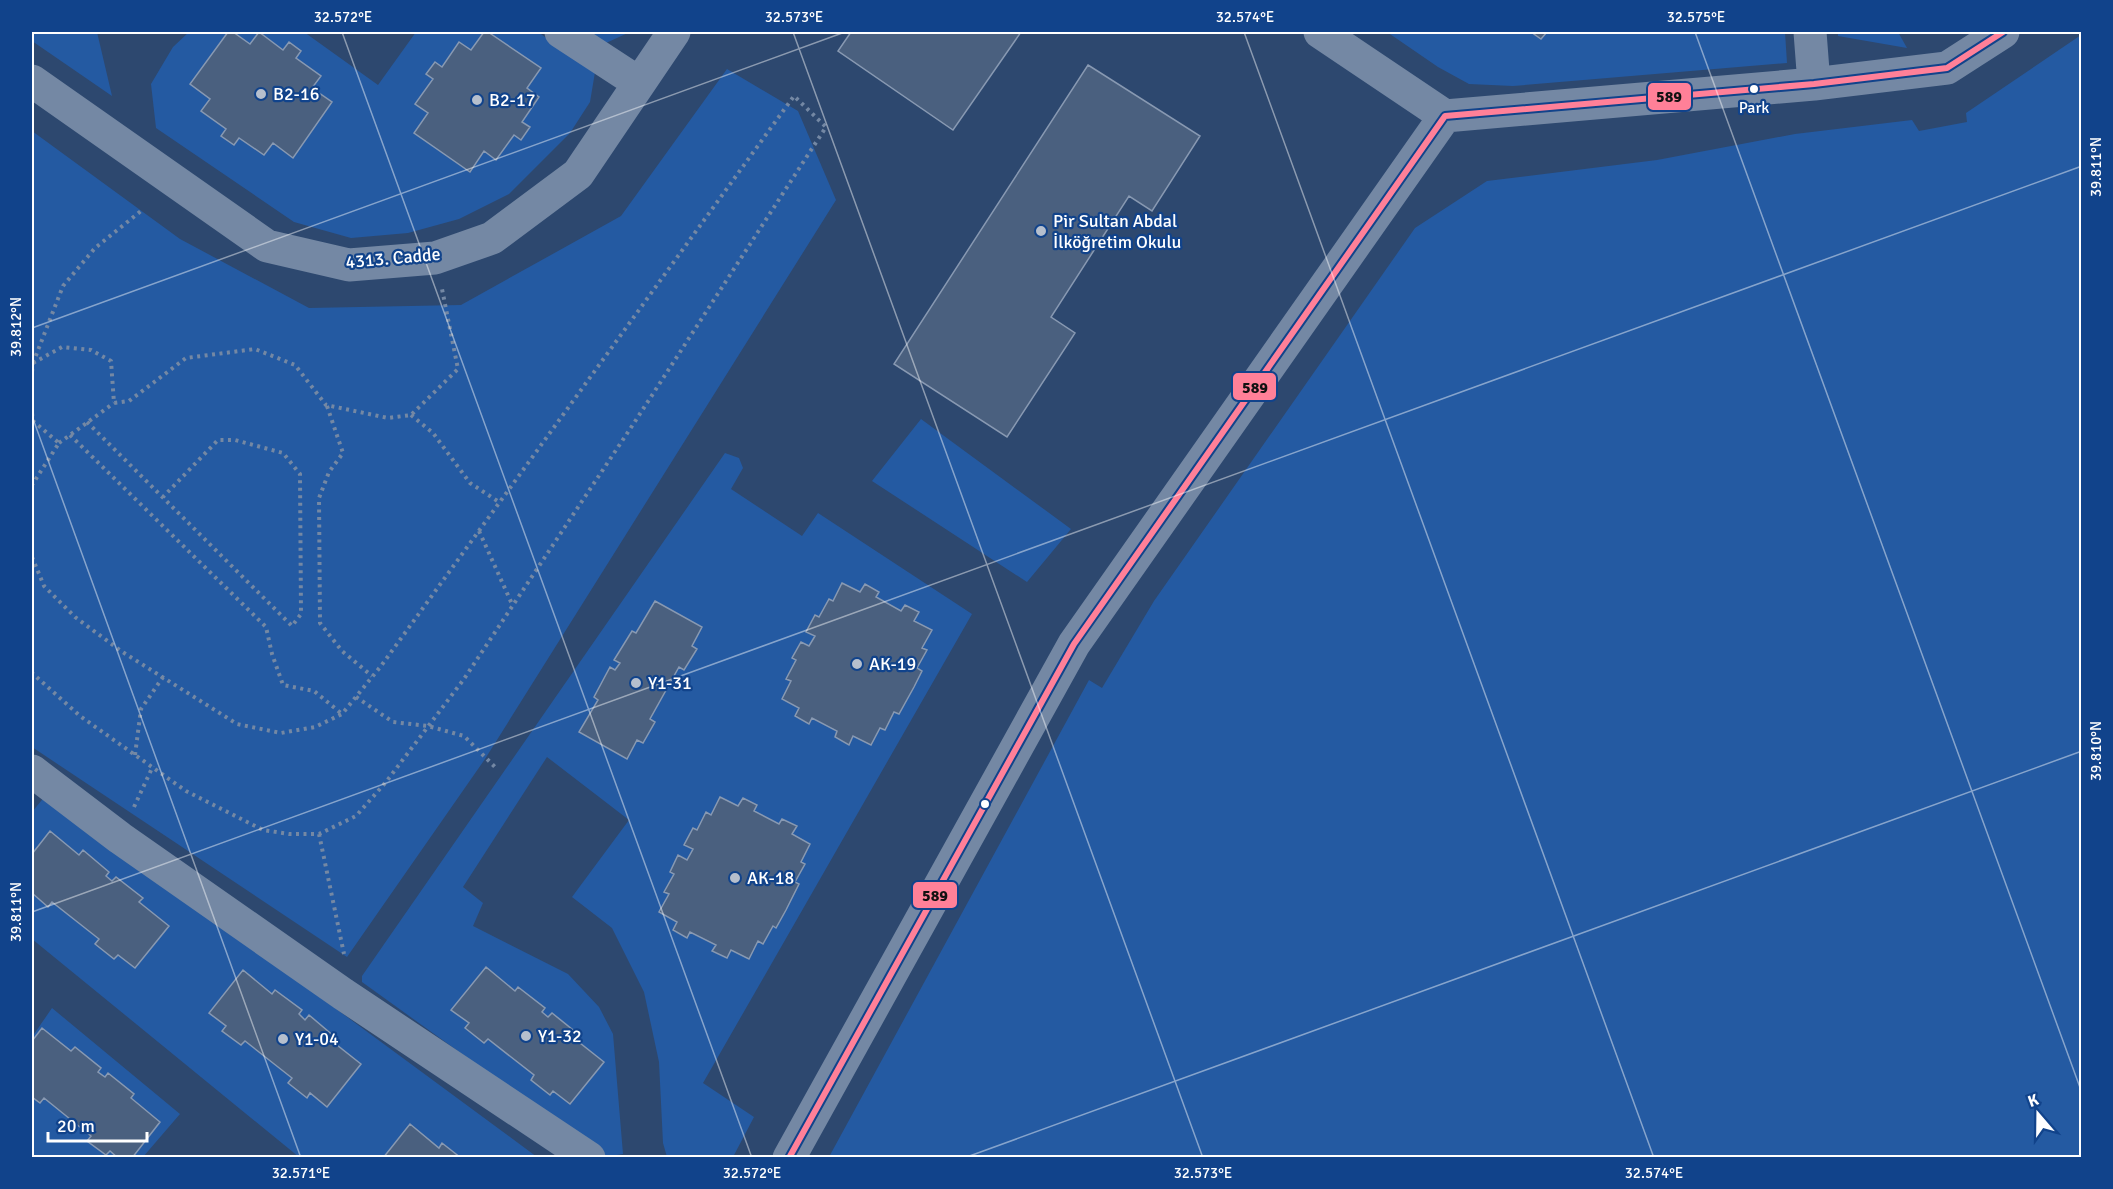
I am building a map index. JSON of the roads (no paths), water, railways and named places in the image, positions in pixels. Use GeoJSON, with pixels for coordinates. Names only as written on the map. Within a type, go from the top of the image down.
{"type":"FeatureCollection","features":[{"type":"Feature","properties":{"kind":"street"},"geometry":{"type":"LineString","coordinates":[[561,32],[639,83]]}},
{"type":"Feature","properties":{"kind":"street","name":"4313. Cadde"},"geometry":{"type":"LineString","coordinates":[[32,81],[267,246],[349,265],[435,258],[492,238],[578,174],[674,32]]}},
{"type":"Feature","properties":{"kind":"street"},"geometry":{"type":"LineString","coordinates":[[1320,32],[1445,116],[1814,84],[1947,68],[2003,32]]}},
{"type":"Feature","properties":{"kind":"street"},"geometry":{"type":"LineString","coordinates":[[1810,32],[1814,84]]}},
{"type":"Feature","properties":{"kind":"street"},"geometry":{"type":"LineString","coordinates":[[789,1158],[1074,644],[1445,116]]}},
{"type":"Feature","properties":{"kind":"street"},"geometry":{"type":"LineString","coordinates":[[32,771],[120,838],[330,986],[589,1158]]}},
{"type":"Feature","properties":{"kind":"place","name":"Park"},"geometry":{"type":"Point","coordinates":[1754,89]}},
{"type":"Feature","properties":{"kind":"place","name":"B2-16"},"geometry":{"type":"Point","coordinates":[261,94]}},
{"type":"Feature","properties":{"kind":"place","name":"B2-17"},"geometry":{"type":"Point","coordinates":[477,100]}},
{"type":"Feature","properties":{"kind":"place","name":"Pir Sultan Abdal İlköğretim Okulu"},"geometry":{"type":"Point","coordinates":[1041,231]}},
{"type":"Feature","properties":{"kind":"place","name":"AK-19"},"geometry":{"type":"Point","coordinates":[857,664]}},
{"type":"Feature","properties":{"kind":"place","name":"Y1-31"},"geometry":{"type":"Point","coordinates":[636,683]}},
{"type":"Feature","properties":{"kind":"place","name":"AK-18"},"geometry":{"type":"Point","coordinates":[735,878]}},
{"type":"Feature","properties":{"kind":"place","name":"Y1-32"},"geometry":{"type":"Point","coordinates":[526,1036]}},
{"type":"Feature","properties":{"kind":"place","name":"Y1-04"},"geometry":{"type":"Point","coordinates":[283,1039]}}]}
